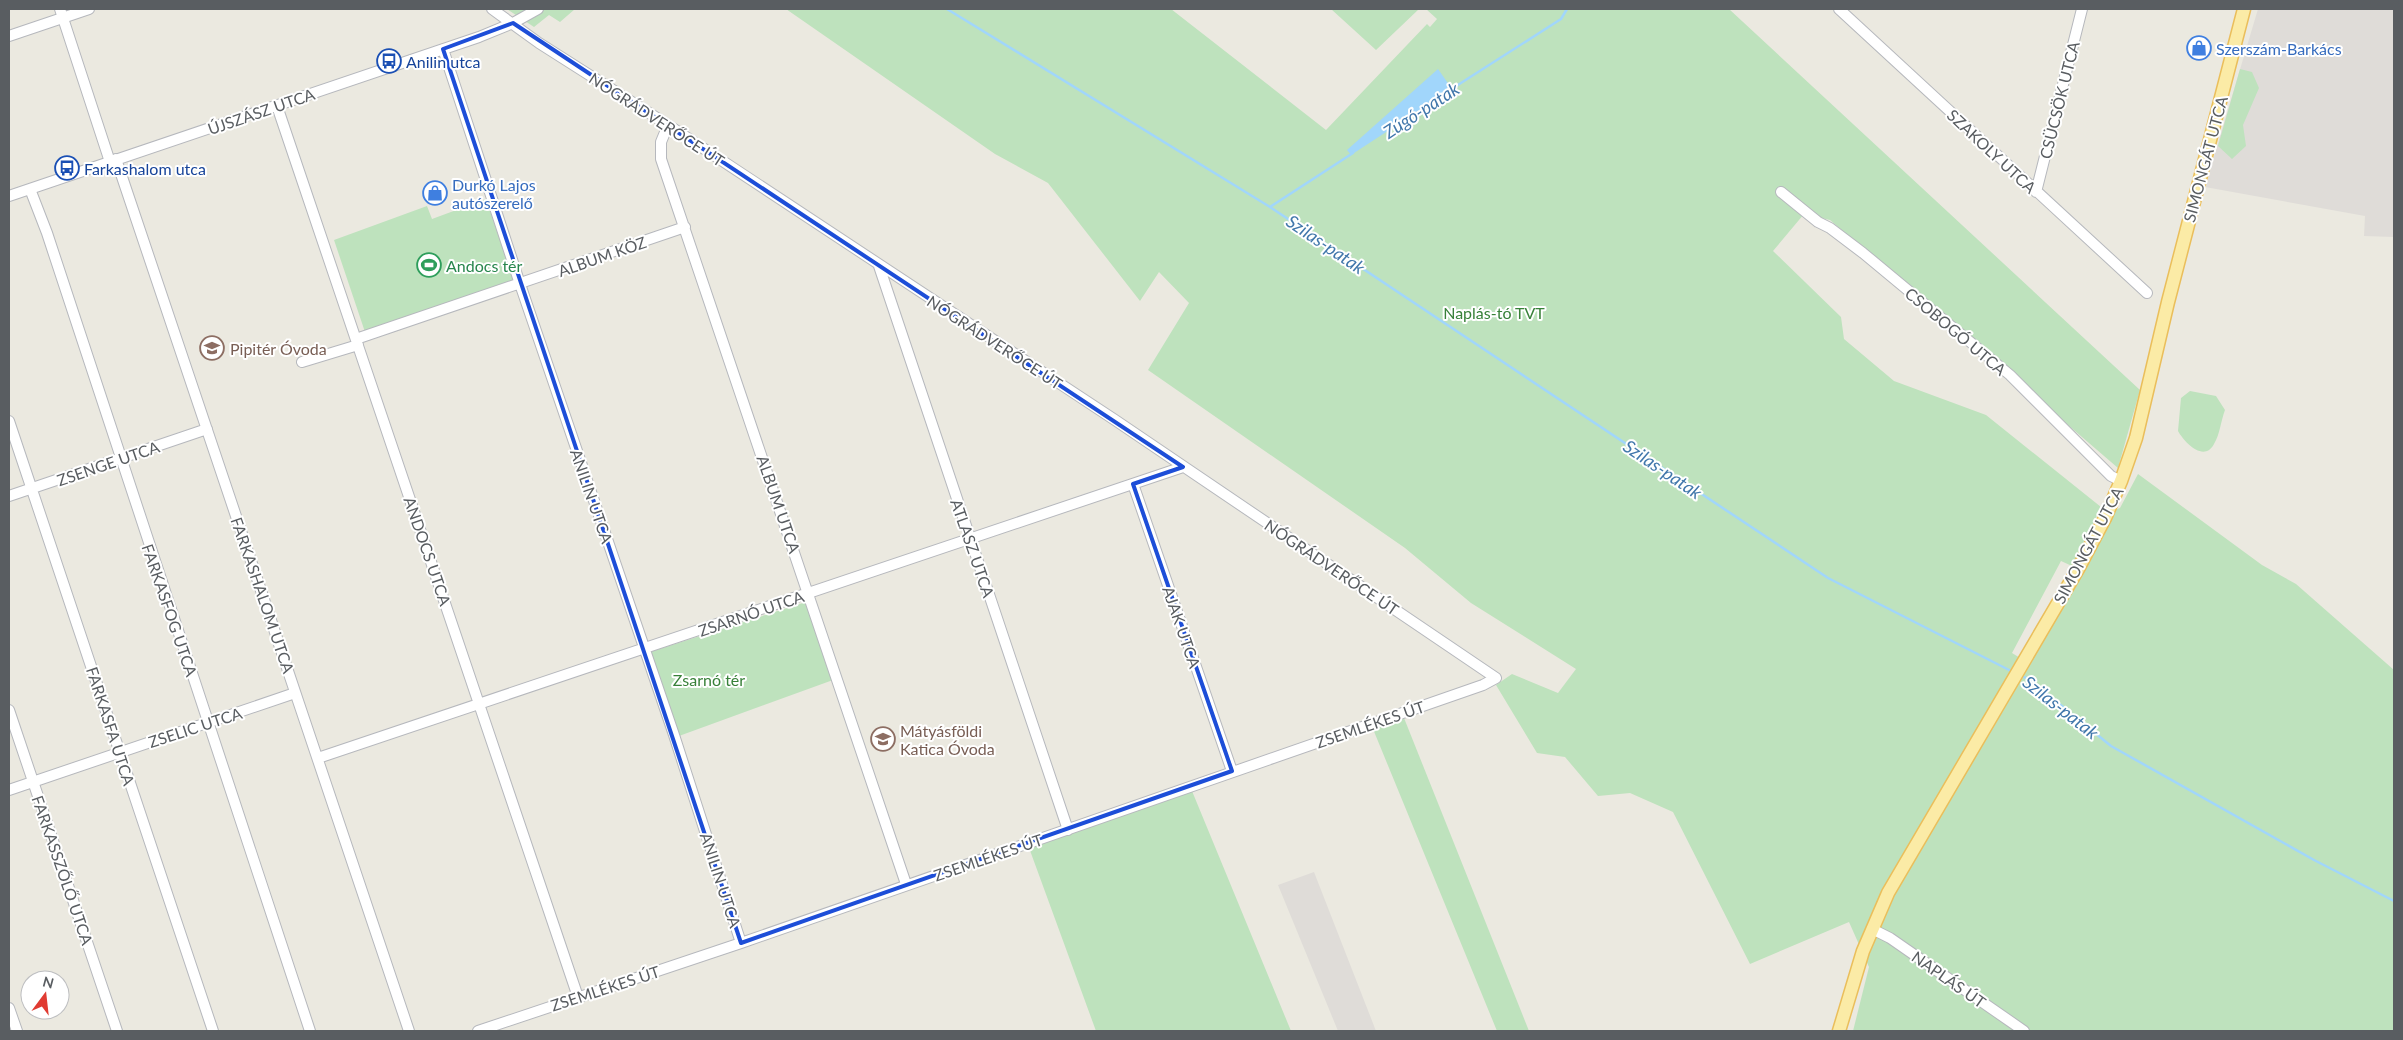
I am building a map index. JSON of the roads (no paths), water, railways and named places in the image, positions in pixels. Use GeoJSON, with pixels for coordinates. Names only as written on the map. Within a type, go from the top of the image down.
{"type":"FeatureCollection","features":[{"type":"Feature","properties":{"kind":"main road","name":"SIMONGÁT UTCA"},"geometry":{"type":"LineString","coordinates":[[1839,1031],[1854,978],[1872,929],[1905,862],[2078,569],[2106,518],[2121,482],[2138,429],[2168,302],[2244,9]]}},
{"type":"Feature","properties":{"kind":"street"},"geometry":{"type":"LineString","coordinates":[[9,36],[61,13],[89,9]]}},
{"type":"Feature","properties":{"kind":"street","name":"NÓGRÁDVERŐCE ÚT"},"geometry":{"type":"LineString","coordinates":[[492,9],[539,43],[668,125],[1496,678]]}},
{"type":"Feature","properties":{"kind":"street","name":"ÚJSZÁSZ UTCA"},"geometry":{"type":"LineString","coordinates":[[9,196],[443,49],[512,23],[538,9]]}},
{"type":"Feature","properties":{"kind":"street","name":"SZAKOLY UTCA"},"geometry":{"type":"LineString","coordinates":[[1839,9],[2146,293]]}},
{"type":"Feature","properties":{"kind":"street","name":"CSÜCSÖK UTCA"},"geometry":{"type":"LineString","coordinates":[[2036,192],[2082,9]]}},
{"type":"Feature","properties":{"kind":"street","name":"FARKASHALOM UTCA"},"geometry":{"type":"LineString","coordinates":[[61,13],[207,429],[409,1031]]}},
{"type":"Feature","properties":{"kind":"street","name":"ANILIN UTCA"},"geometry":{"type":"LineString","coordinates":[[443,49],[741,943]]}},
{"type":"Feature","properties":{"kind":"street","name":"ANDOCS UTCA"},"geometry":{"type":"LineString","coordinates":[[277,106],[578,997]]}},
{"type":"Feature","properties":{"kind":"street","name":"ALBUM UTCA"},"geometry":{"type":"LineString","coordinates":[[668,125],[660,150],[906,884]]}},
{"type":"Feature","properties":{"kind":"street","name":"FARKASFOG UTCA"},"geometry":{"type":"LineString","coordinates":[[30,189],[310,1031]]}},
{"type":"Feature","properties":{"kind":"street","name":"CSOBOGÓ UTCA"},"geometry":{"type":"LineString","coordinates":[[1781,192],[1818,222],[1830,228],[1863,254],[2010,375],[2111,476],[2121,482]]}},
{"type":"Feature","properties":{"kind":"street","name":"ALBUM KÖZ"},"geometry":{"type":"LineString","coordinates":[[520,284],[685,227]]}},
{"type":"Feature","properties":{"kind":"street","name":"ATLASZ UTCA"},"geometry":{"type":"LineString","coordinates":[[879,266],[1068,830]]}},
{"type":"Feature","properties":{"kind":"street"},"geometry":{"type":"LineString","coordinates":[[302,362],[520,284]]}},
{"type":"Feature","properties":{"kind":"street","name":"FARKASFA UTCA"},"geometry":{"type":"LineString","coordinates":[[9,421],[213,1031]]}},
{"type":"Feature","properties":{"kind":"street","name":"ZSENGE UTCA"},"geometry":{"type":"LineString","coordinates":[[9,496],[207,429]]}},
{"type":"Feature","properties":{"kind":"street","name":"ZSARNÓ UTCA"},"geometry":{"type":"LineString","coordinates":[[318,758],[1182,467]]}},
{"type":"Feature","properties":{"kind":"street","name":"AJAK UTCA"},"geometry":{"type":"LineString","coordinates":[[1133,484],[1232,771]]}},
{"type":"Feature","properties":{"kind":"street","name":"ZSEMLÉKES ÚT"},"geometry":{"type":"LineString","coordinates":[[478,1031],[741,943],[906,884],[1068,830],[1232,771],[1483,685],[1496,678]]}},
{"type":"Feature","properties":{"kind":"street","name":"ZSELIC UTCA"},"geometry":{"type":"LineString","coordinates":[[9,790],[296,693]]}},
{"type":"Feature","properties":{"kind":"street","name":"FARKASSZŐLŐ UTCA"},"geometry":{"type":"LineString","coordinates":[[9,710],[117,1031]]}},
{"type":"Feature","properties":{"kind":"street","name":"NAPLÁS ÚT"},"geometry":{"type":"LineString","coordinates":[[1872,929],[1890,938],[2024,1031]]}},
{"type":"Feature","properties":{"kind":"street"},"geometry":{"type":"LineString","coordinates":[[9,1008],[17,1031]]}},
{"type":"Feature","properties":{"kind":"water"},"geometry":{"type":"Polygon","coordinates":[[[1438,69],[1452,89],[1351,155],[1347,150],[1438,69]]]}},
{"type":"Feature","properties":{"kind":"waterway","name":"Szilas-patak"},"geometry":{"type":"LineString","coordinates":[[947,9],[1270,207],[1828,578],[2013,672]]}},
{"type":"Feature","properties":{"kind":"waterway","name":"Zúgó-patak"},"geometry":{"type":"LineString","coordinates":[[1450,90],[1561,19],[1567,9]]}},
{"type":"Feature","properties":{"kind":"waterway","name":"Zúgó-patak"},"geometry":{"type":"LineString","coordinates":[[1270,207],[1353,153]]}},
{"type":"Feature","properties":{"kind":"waterway","name":"Szilas-patak"},"geometry":{"type":"LineString","coordinates":[[2020,675],[2030,680],[2111,746],[2314,860],[2394,901]]}},
{"type":"Feature","properties":{"kind":"place","name":"Szerszám-Barkács"},"geometry":{"type":"Point","coordinates":[2199,48]}},
{"type":"Feature","properties":{"kind":"place","name":"Anilin utca"},"geometry":{"type":"Point","coordinates":[389,61]}},
{"type":"Feature","properties":{"kind":"place","name":"Farkashalom utca"},"geometry":{"type":"Point","coordinates":[67,168]}},
{"type":"Feature","properties":{"kind":"place","name":"Durkó Lajos autószerelő"},"geometry":{"type":"Point","coordinates":[435,193]}},
{"type":"Feature","properties":{"kind":"place","name":"Andocs tér"},"geometry":{"type":"Point","coordinates":[429,265]}},
{"type":"Feature","properties":{"kind":"place","name":"Pipitér Óvoda"},"geometry":{"type":"Point","coordinates":[212,348]}},
{"type":"Feature","properties":{"kind":"place","name":"Mátyásföldi Katica Óvoda"},"geometry":{"type":"Point","coordinates":[883,739]}},
{"type":"Feature","properties":{"kind":"park label","name":"Naplás-tó TVT"},"geometry":{"type":"Point","coordinates":[1494,312]}},
{"type":"Feature","properties":{"kind":"park label","name":"Zsarnó tér"},"geometry":{"type":"Point","coordinates":[709,679]}}]}
